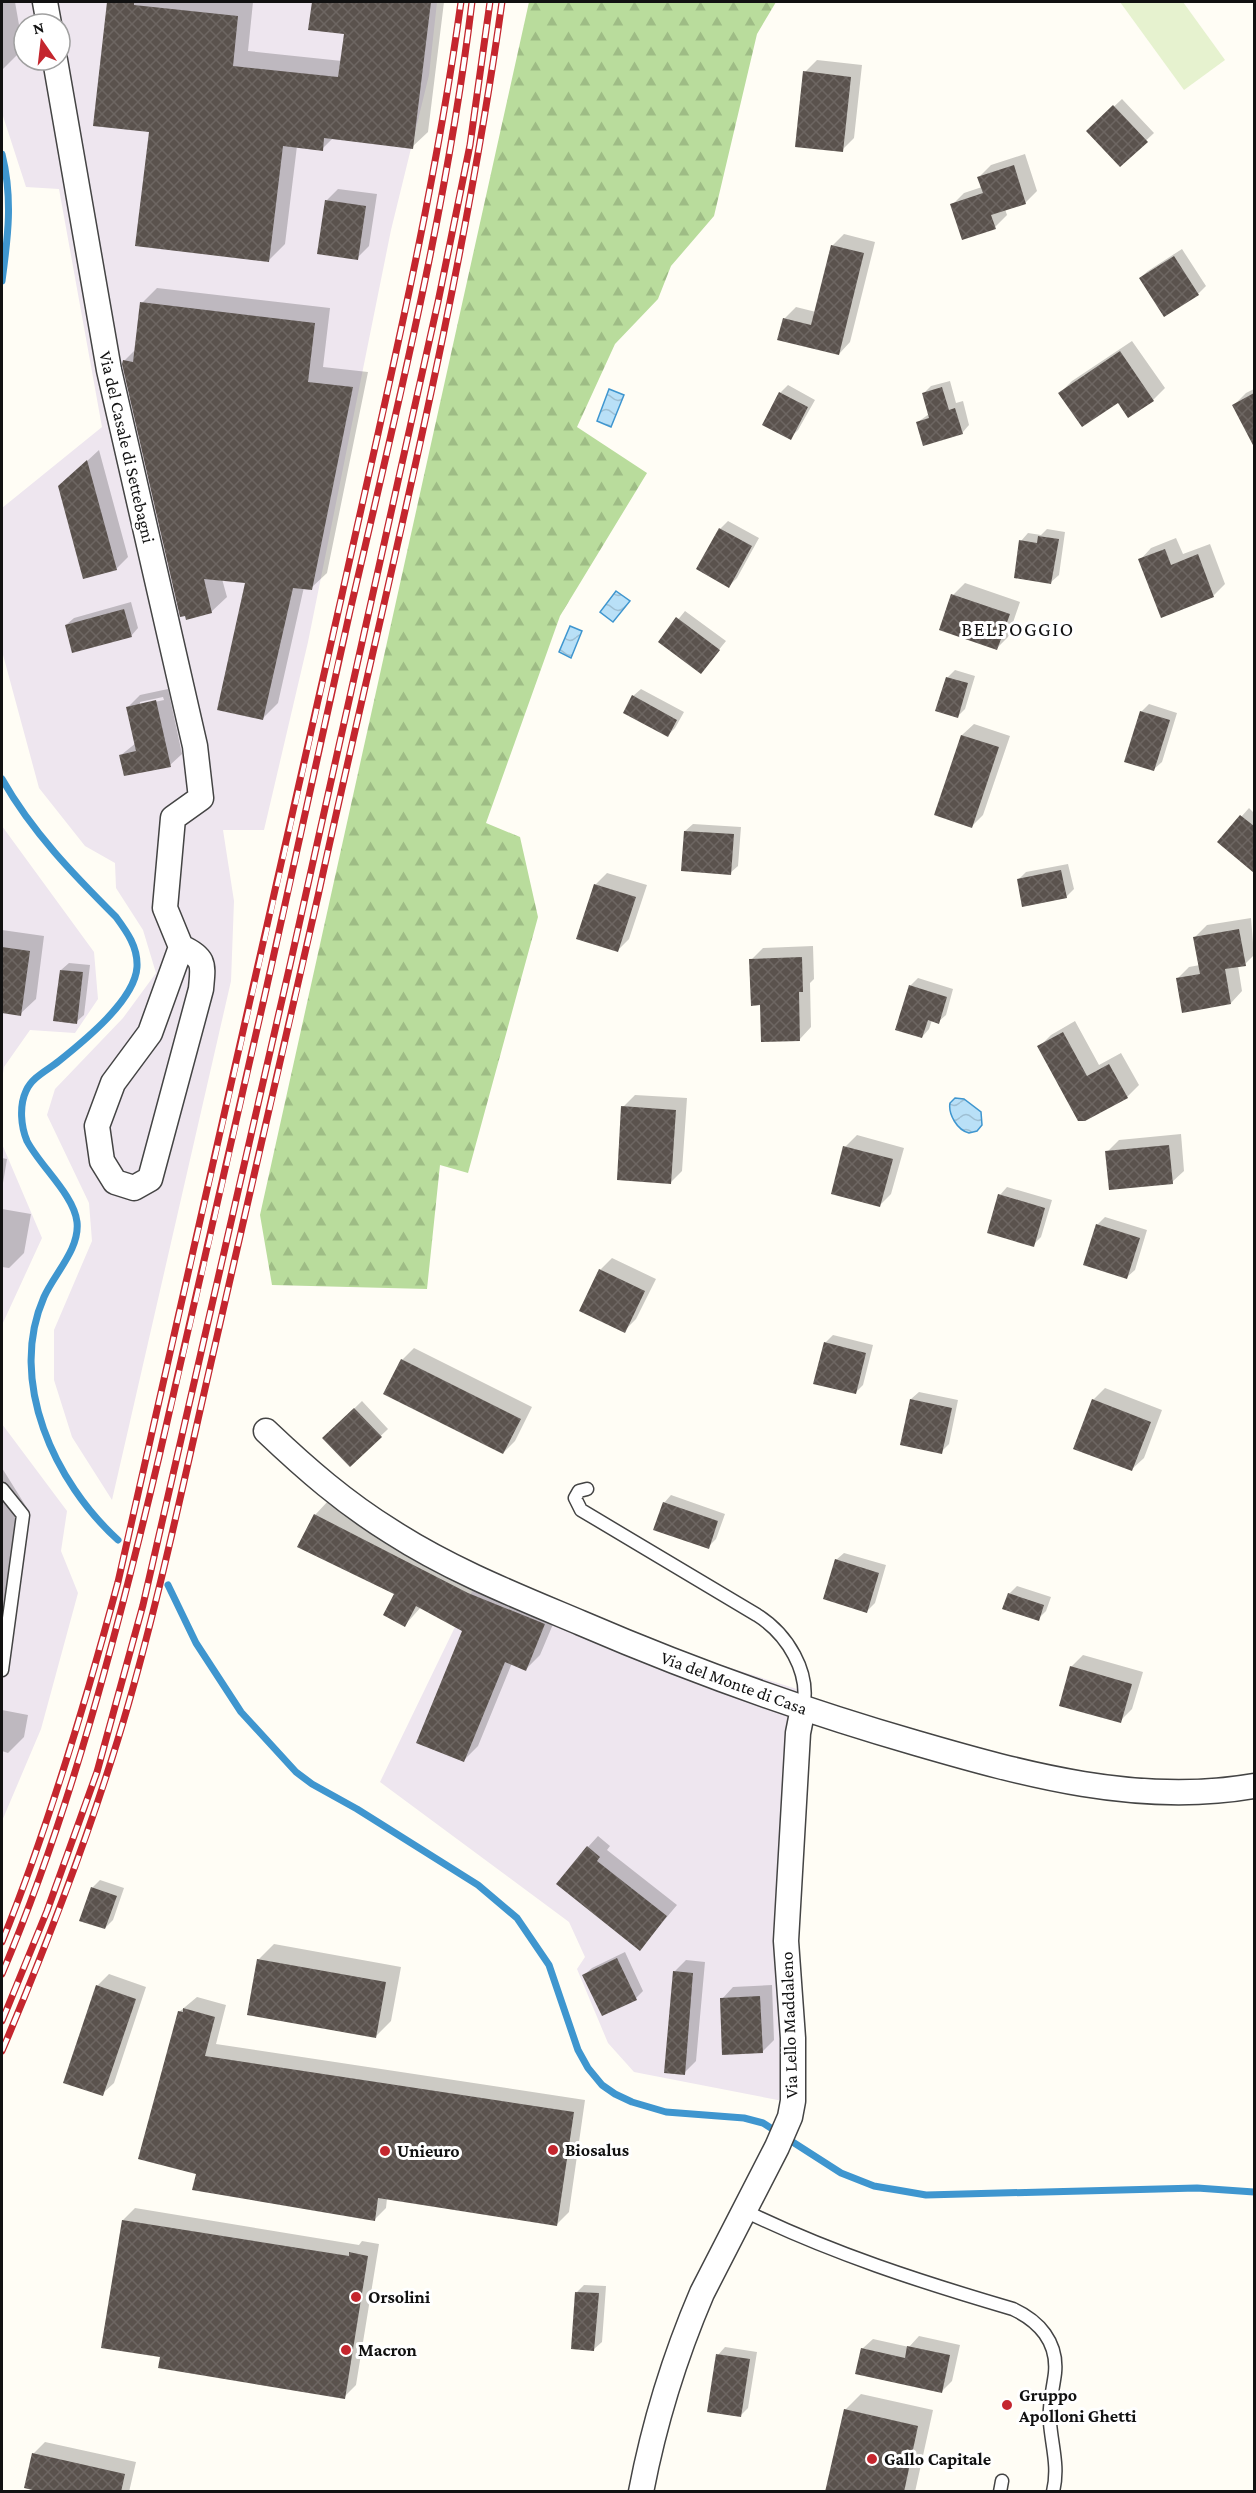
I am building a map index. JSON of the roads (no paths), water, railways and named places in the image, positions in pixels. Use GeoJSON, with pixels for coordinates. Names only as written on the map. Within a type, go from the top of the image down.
{"type":"FeatureCollection","features":[{"type":"Feature","properties":{"kind":"street","name":"Via del Casale di Settebagni"},"geometry":{"type":"LineString","coordinates":[[57,72],[109,370],[195,747],[201,798],[173,818],[165,908],[181,947]]}},
{"type":"Feature","properties":{"kind":"street"},"geometry":{"type":"LineString","coordinates":[[181,947],[196,954],[203,964],[201,989],[150,1179],[135,1188],[115,1182],[102,1161],[97,1126],[113,1083],[150,1033],[181,947]]}},
{"type":"Feature","properties":{"kind":"street","name":"Via del Monte di Casa"},"geometry":{"type":"LineString","coordinates":[[266,1431],[340,1498],[442,1561],[653,1654],[803,1708],[974,1760],[1096,1786],[1179,1794],[1211,1793],[1254,1786]]}},
{"type":"Feature","properties":{"kind":"street","name":"Via Lello Maddaleno"},"geometry":{"type":"LineString","coordinates":[[641,2492],[657,2424],[685,2336],[702,2293],[790,2117],[794,2092],[786,1929],[798,1733],[803,1708]]}},
{"type":"Feature","properties":{"kind":"lane"},"geometry":{"type":"LineString","coordinates":[[2,1489],[23,1515],[2,1670]]}},
{"type":"Feature","properties":{"kind":"lane"},"geometry":{"type":"LineString","coordinates":[[587,1489],[579,1491],[575,1498],[580,1510],[772,1626],[791,1651],[802,1676],[806,1697],[803,1708]]}},
{"type":"Feature","properties":{"kind":"lane"},"geometry":{"type":"LineString","coordinates":[[745,2211],[802,2238],[877,2267],[1013,2309],[1029,2316],[1041,2326],[1050,2342],[1054,2358],[1055,2372],[1049,2406],[1057,2476],[1053,2492]]}},
{"type":"Feature","properties":{"kind":"water"},"geometry":{"type":"Polygon","coordinates":[[[609,389],[624,395],[611,427],[597,421],[609,389]]]}},
{"type":"Feature","properties":{"kind":"water"},"geometry":{"type":"Polygon","coordinates":[[[616,591],[630,601],[613,622],[600,612],[616,591]]]}},
{"type":"Feature","properties":{"kind":"water"},"geometry":{"type":"Polygon","coordinates":[[[570,626],[582,631],[571,658],[559,652],[570,626]]]}},
{"type":"Feature","properties":{"kind":"water"},"geometry":{"type":"Polygon","coordinates":[[[955,1098],[964,1099],[981,1112],[982,1125],[977,1131],[969,1133],[961,1129],[954,1121],[950,1112],[950,1103],[955,1098]]]}},
{"type":"Feature","properties":{"kind":"waterway"},"geometry":{"type":"LineString","coordinates":[[2,154],[8,202],[8,233],[2,281]]}},
{"type":"Feature","properties":{"kind":"waterway"},"geometry":{"type":"LineString","coordinates":[[2,779],[40,835],[116,917],[131,940],[136,953],[137,967],[134,980],[118,1006],[81,1043],[32,1082],[24,1097],[22,1110],[22,1123],[27,1141],[70,1201],[77,1222],[77,1232],[71,1252],[48,1288],[34,1329],[31,1362],[35,1396],[44,1429],[57,1460],[95,1517],[118,1540]]}},
{"type":"Feature","properties":{"kind":"waterway"},"geometry":{"type":"LineString","coordinates":[[168,1585],[196,1643],[241,1712],[296,1772],[478,1885],[517,1918],[549,1965],[578,2050],[588,2068],[602,2085],[615,2094],[632,2102],[666,2112],[744,2118],[763,2123],[841,2173],[874,2186],[926,2195],[1197,2188],[1254,2192]]}},
{"type":"Feature","properties":{"kind":"railway"},"geometry":{"type":"LineString","coordinates":[[2,1942],[65,1764],[118,1582],[391,376],[437,153],[461,2]]}},
{"type":"Feature","properties":{"kind":"railway"},"geometry":{"type":"LineString","coordinates":[[2,1974],[50,1848],[91,1719],[127,1589],[159,1457],[227,1165],[419,308],[449,156],[472,2]]}},
{"type":"Feature","properties":{"kind":"railway"},"geometry":{"type":"LineString","coordinates":[[2,2021],[47,1911],[97,1772],[143,1605],[290,965],[438,302],[470,145],[490,2]]}},
{"type":"Feature","properties":{"kind":"railway"},"geometry":{"type":"LineString","coordinates":[[2,2051],[54,1922],[102,1791],[129,1702],[164,1567],[419,450],[465,227],[502,2]]}},
{"type":"Feature","properties":{"kind":"place","name":"Biosalus"},"geometry":{"type":"Point","coordinates":[553,2150]}},
{"type":"Feature","properties":{"kind":"place","name":"Unieuro"},"geometry":{"type":"Point","coordinates":[385,2151]}},
{"type":"Feature","properties":{"kind":"place","name":"Orsolini"},"geometry":{"type":"Point","coordinates":[356,2297]}},
{"type":"Feature","properties":{"kind":"place","name":"Macron"},"geometry":{"type":"Point","coordinates":[346,2350]}},
{"type":"Feature","properties":{"kind":"place","name":"Gruppo Apolloni Ghetti"},"geometry":{"type":"Point","coordinates":[1007,2405]}},
{"type":"Feature","properties":{"kind":"place","name":"Gallo Capitale"},"geometry":{"type":"Point","coordinates":[872,2459]}},
{"type":"Feature","properties":{"kind":"district","name":"BELPOGGIO"},"geometry":{"type":"Point","coordinates":[1018,629]}}]}
